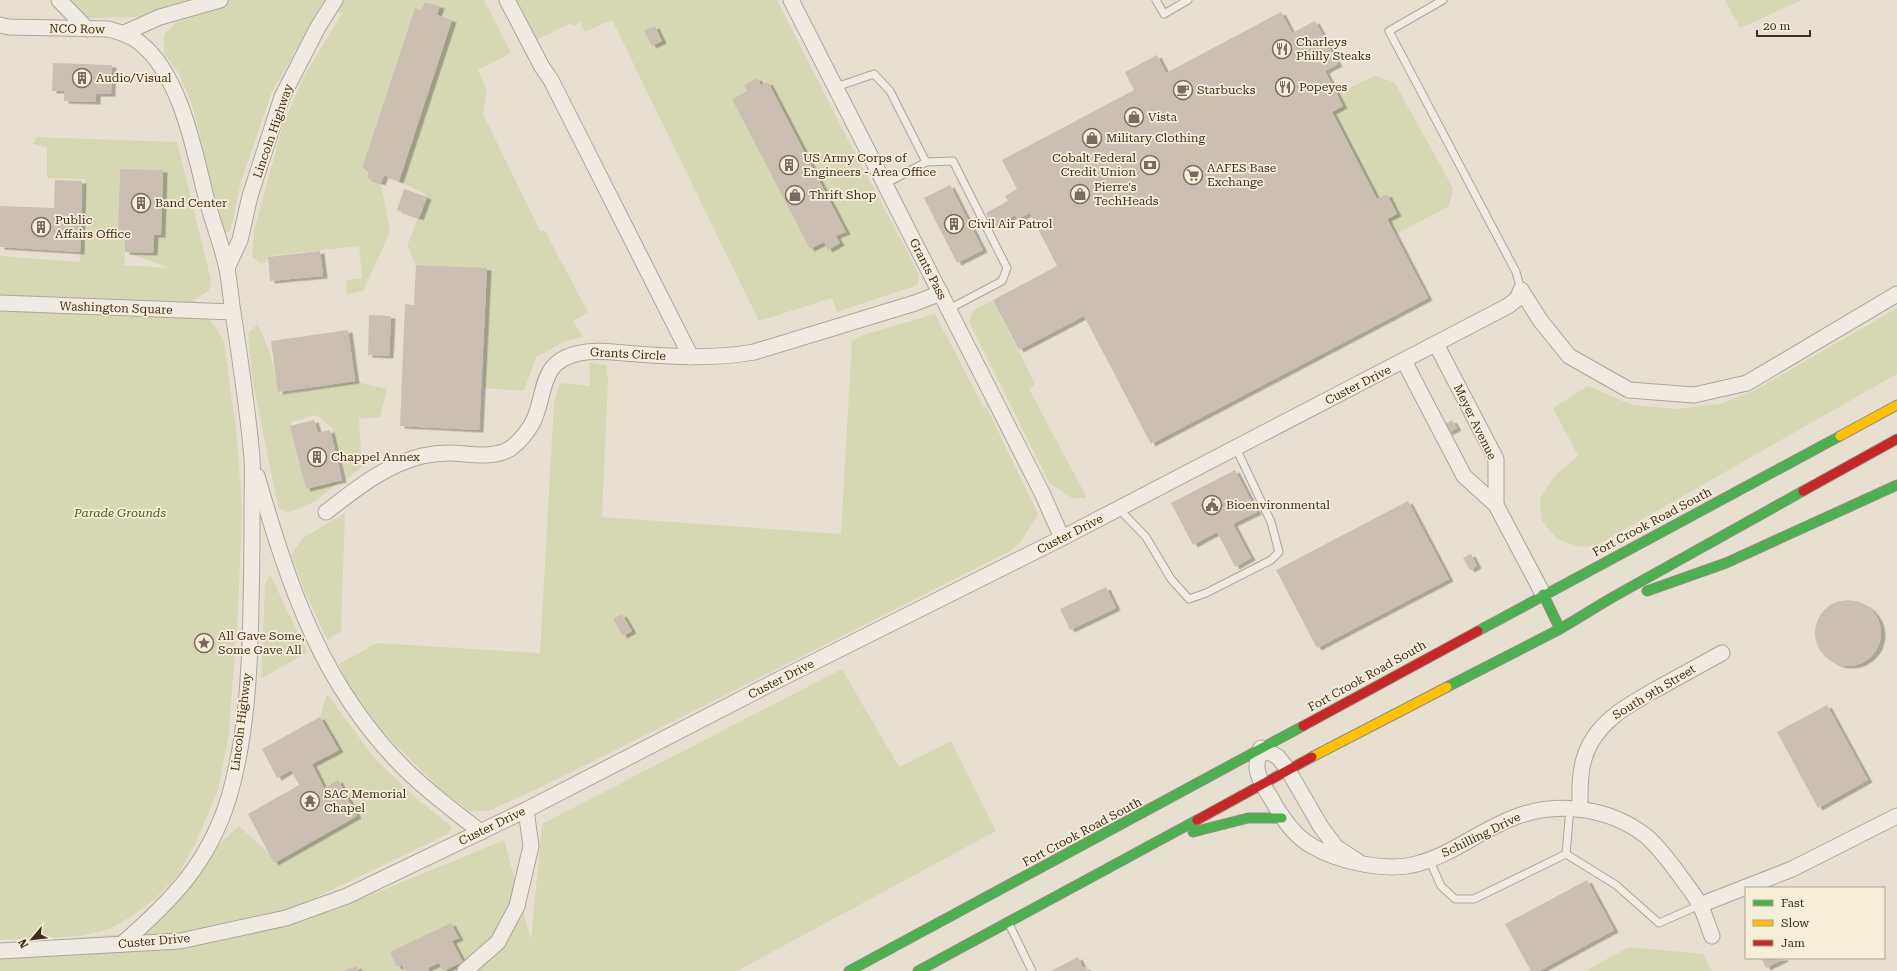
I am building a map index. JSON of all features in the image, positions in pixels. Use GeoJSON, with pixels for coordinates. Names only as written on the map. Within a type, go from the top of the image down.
{"type":"FeatureCollection","features":[{"type":"Feature","properties":{"kind":"main road","name":"Fort Crook Road South"},"geometry":{"type":"LineString","coordinates":[[849,971],[1543,594],[1897,405]]}},
{"type":"Feature","properties":{"kind":"main road"},"geometry":{"type":"LineString","coordinates":[[1736,491],[1863,412]]}},
{"type":"Feature","properties":{"kind":"main road"},"geometry":{"type":"LineString","coordinates":[[1560,629],[1619,593],[1897,439]]}},
{"type":"Feature","properties":{"kind":"main road"},"geometry":{"type":"LineString","coordinates":[[918,971],[1288,770],[1560,629],[1656,587],[1726,563],[1897,485]]}},
{"type":"Feature","properties":{"kind":"main road"},"geometry":{"type":"LineString","coordinates":[[1543,594],[1560,629]]}},
{"type":"Feature","properties":{"kind":"main road"},"geometry":{"type":"LineString","coordinates":[[1154,844],[1250,816],[1260,815],[1282,818]]}},
{"type":"Feature","properties":{"kind":"street"},"geometry":{"type":"LineString","coordinates":[[59,0],[87,29]]}},
{"type":"Feature","properties":{"kind":"street"},"geometry":{"type":"LineString","coordinates":[[124,33],[160,17],[220,0]]}},
{"type":"Feature","properties":{"kind":"street","name":"Lincoln Highway"},"geometry":{"type":"LineString","coordinates":[[227,268],[240,240],[250,196],[282,97],[318,27],[335,0]]}},
{"type":"Feature","properties":{"kind":"street"},"geometry":{"type":"LineString","coordinates":[[507,0],[542,67],[551,80],[692,357]]}},
{"type":"Feature","properties":{"kind":"street","name":"Grants Pass"},"geometry":{"type":"LineString","coordinates":[[792,0],[1042,493],[1062,538]]}},
{"type":"Feature","properties":{"kind":"street","name":"NCO Row"},"geometry":{"type":"LineString","coordinates":[[0,25],[9,27],[108,29],[124,33]]}},
{"type":"Feature","properties":{"kind":"street","name":"Lincoln Highway"},"geometry":{"type":"LineString","coordinates":[[122,944],[158,912],[189,877],[207,848],[222,819],[229,797],[237,767],[244,718],[250,638],[252,535],[252,461],[227,268],[177,94],[156,59],[140,42],[124,33]]}},
{"type":"Feature","properties":{"kind":"street"},"geometry":{"type":"LineString","coordinates":[[1521,290],[1540,320],[1569,356],[1628,390],[1694,396],[1747,384],[1897,294]]}},
{"type":"Feature","properties":{"kind":"street","name":"Custer Drive"},"geometry":{"type":"LineString","coordinates":[[0,951],[180,941],[286,918],[346,896],[526,810],[778,680],[1119,509],[1508,306],[1517,299],[1521,290]]}},
{"type":"Feature","properties":{"kind":"street","name":"Grants Circle"},"geometry":{"type":"LineString","coordinates":[[326,512],[377,474],[409,460],[436,454],[490,454],[511,448],[532,423],[545,380],[550,369],[568,356],[592,352],[692,357],[732,356],[754,352],[915,303],[941,292]]}},
{"type":"Feature","properties":{"kind":"street","name":"Washington Square"},"geometry":{"type":"LineString","coordinates":[[0,303],[233,312]]}},
{"type":"Feature","properties":{"kind":"street","name":"Meyer Avenue"},"geometry":{"type":"LineString","coordinates":[[1436,344],[1496,459],[1496,504]]}},
{"type":"Feature","properties":{"kind":"street","name":"Meyer Avenue"},"geometry":{"type":"LineString","coordinates":[[1404,361],[1464,476],[1496,504],[1543,594]]}},
{"type":"Feature","properties":{"kind":"street","name":"Lincoln Highway"},"geometry":{"type":"LineString","coordinates":[[252,461],[278,546],[300,608],[320,654],[342,691],[367,726],[408,772],[447,806],[481,832]]}},
{"type":"Feature","properties":{"kind":"street","name":"South 9th Street"},"geometry":{"type":"LineString","coordinates":[[1575,808],[1584,759],[1598,730],[1610,718],[1627,706],[1722,653]]}},
{"type":"Feature","properties":{"kind":"street","name":"Schilling Drive"},"geometry":{"type":"LineString","coordinates":[[1358,862],[1336,847],[1321,827],[1288,770],[1278,757],[1261,748],[1257,768],[1263,784],[1282,818],[1311,846],[1332,855],[1376,867],[1398,867],[1420,863],[1448,852],[1499,824],[1518,816],[1539,810],[1575,808],[1603,814],[1626,823],[1646,836],[1663,853],[1700,905],[1712,936]]}},
{"type":"Feature","properties":{"kind":"street"},"geometry":{"type":"LineString","coordinates":[[465,971],[498,942],[517,906],[531,846],[526,810]]}},
{"type":"Feature","properties":{"kind":"street"},"geometry":{"type":"LineString","coordinates":[[1746,887],[1792,869],[1897,816]]}},
{"type":"Feature","properties":{"kind":"street"},"geometry":{"type":"LineString","coordinates":[[1700,905],[1745,887]]}},
{"type":"Feature","properties":{"kind":"lane"},"geometry":{"type":"LineString","coordinates":[[1156,0],[1164,14],[1188,0]]}},
{"type":"Feature","properties":{"kind":"lane"},"geometry":{"type":"LineString","coordinates":[[1444,0],[1390,31],[1516,272],[1521,290]]}},
{"type":"Feature","properties":{"kind":"lane"},"geometry":{"type":"LineString","coordinates":[[836,87],[874,74],[890,91],[926,162]]}},
{"type":"Feature","properties":{"kind":"lane"},"geometry":{"type":"LineString","coordinates":[[885,184],[926,162],[953,161],[1007,268],[1002,281],[949,309]]}},
{"type":"Feature","properties":{"kind":"lane"},"geometry":{"type":"LineString","coordinates":[[1119,509],[1146,537],[1171,579],[1189,599],[1206,594],[1265,563],[1279,552],[1271,522],[1236,448]]}},
{"type":"Feature","properties":{"kind":"lane"},"geometry":{"type":"LineString","coordinates":[[1566,854],[1575,808]]}},
{"type":"Feature","properties":{"kind":"lane"},"geometry":{"type":"LineString","coordinates":[[1429,859],[1441,886],[1455,899],[1474,899],[1566,854]]}},
{"type":"Feature","properties":{"kind":"lane"},"geometry":{"type":"LineString","coordinates":[[1566,854],[1616,885],[1659,923],[1700,905]]}},
{"type":"Feature","properties":{"kind":"lane"},"geometry":{"type":"LineString","coordinates":[[1008,922],[1032,971]]}},
{"type":"Feature","properties":{"kind":"green space"},"geometry":{"type":"Polygon","coordinates":[[[69,0],[324,0],[272,92],[242,178],[230,232],[223,232],[192,104],[178,72],[164,54],[164,35],[175,23],[196,16],[85,18],[69,0]]]}},
{"type":"Feature","properties":{"kind":"green space"},"geometry":{"type":"Polygon","coordinates":[[[344,0],[484,0],[511,53],[478,70],[487,90],[483,114],[540,231],[545,231],[588,312],[573,321],[583,337],[568,340],[536,357],[524,391],[483,388],[487,269],[416,265],[407,246],[427,195],[399,181],[452,20],[437,15],[440,6],[425,2],[421,10],[415,8],[362,168],[369,170],[367,178],[381,183],[390,232],[363,291],[347,294],[346,280],[362,278],[359,246],[271,256],[262,264],[252,257],[254,231],[283,124],[304,76],[343,12],[337,13],[344,0]]]}},
{"type":"Feature","properties":{"kind":"green space"},"geometry":{"type":"Polygon","coordinates":[[[513,0],[777,0],[919,274],[918,285],[837,312],[832,298],[759,321],[612,20],[585,32],[580,22],[573,26],[571,23],[534,41],[513,0]]]}},
{"type":"Feature","properties":{"kind":"green space"},"geometry":{"type":"Polygon","coordinates":[[[1725,0],[1802,0],[1740,28],[1725,0]]]}},
{"type":"Feature","properties":{"kind":"green space"},"geometry":{"type":"Polygon","coordinates":[[[1374,76],[1394,82],[1453,188],[1449,206],[1397,234],[1387,219],[1397,214],[1387,194],[1377,199],[1332,112],[1343,106],[1337,94],[1374,76]]]}},
{"type":"Feature","properties":{"kind":"green space","name":"Parade Grounds"},"geometry":{"type":"Polygon","coordinates":[[[37,137],[177,142],[211,280],[209,290],[195,300],[224,342],[237,437],[242,511],[238,611],[229,733],[218,790],[195,844],[178,875],[155,899],[132,916],[109,929],[82,936],[0,940],[0,256],[80,262],[85,179],[47,178],[47,147],[33,144],[37,137]],[[120,169],[118,235],[125,236],[125,252],[153,253],[154,235],[161,235],[163,171],[120,169]],[[125,252],[124,265],[170,268],[125,252]]]}},
{"type":"Feature","properties":{"kind":"green space"},"geometry":{"type":"Polygon","coordinates":[[[993,300],[1035,384],[1029,389],[1087,498],[1072,498],[1049,482],[969,322],[973,311],[993,300]]]}},
{"type":"Feature","properties":{"kind":"green space"},"geometry":{"type":"Polygon","coordinates":[[[1897,308],[1897,374],[1597,545],[1580,547],[1557,539],[1542,521],[1540,498],[1554,477],[1578,456],[1553,408],[1588,386],[1632,405],[1677,409],[1720,404],[1755,390],[1897,308]]]}},
{"type":"Feature","properties":{"kind":"green space"},"geometry":{"type":"Polygon","coordinates":[[[935,314],[984,408],[986,406],[1038,514],[1020,543],[1010,551],[684,716],[489,811],[470,811],[440,789],[383,732],[349,687],[339,664],[377,643],[540,653],[554,403],[560,383],[590,386],[590,363],[606,365],[608,379],[602,517],[841,534],[852,341],[860,336],[935,314]]]}},
{"type":"Feature","properties":{"kind":"green space"},"geometry":{"type":"Polygon","coordinates":[[[258,324],[270,353],[280,395],[357,382],[387,389],[380,417],[359,419],[362,467],[345,480],[332,428],[316,415],[291,422],[306,489],[340,481],[316,501],[287,513],[278,507],[252,377],[248,333],[258,324]]]}},
{"type":"Feature","properties":{"kind":"green space"},"geometry":{"type":"Polygon","coordinates":[[[345,513],[341,631],[327,640],[304,589],[291,555],[303,538],[345,513]]]}},
{"type":"Feature","properties":{"kind":"green space"},"geometry":{"type":"Polygon","coordinates":[[[270,574],[307,652],[261,679],[265,584],[270,574]]]}},
{"type":"Feature","properties":{"kind":"green space"},"geometry":{"type":"Polygon","coordinates":[[[842,669],[899,767],[951,741],[996,831],[737,971],[0,971],[0,944],[122,934],[239,826],[278,862],[357,816],[338,780],[324,788],[312,764],[338,750],[320,717],[327,694],[375,759],[416,798],[452,827],[448,834],[317,897],[332,911],[504,840],[531,940],[542,824],[842,669]]]}},
{"type":"Feature","properties":{"kind":"green space"},"geometry":{"type":"Polygon","coordinates":[[[1629,947],[1703,954],[1712,971],[1585,971],[1629,947]]]}},
{"type":"Feature","properties":{"kind":"building"},"geometry":{"type":"Polygon","coordinates":[[[425,2],[440,6],[437,15],[452,20],[399,181],[384,175],[381,183],[367,178],[369,170],[362,168],[415,8],[421,10],[425,2]]]}},
{"type":"Feature","properties":{"kind":"building"},"geometry":{"type":"Polygon","coordinates":[[[1281,12],[1292,33],[1315,21],[1338,64],[1325,71],[1343,106],[1332,112],[1377,199],[1387,194],[1397,214],[1387,219],[1428,298],[1151,444],[1084,316],[1019,350],[993,300],[1057,266],[1030,213],[1017,219],[1015,215],[993,227],[986,213],[1008,201],[1005,196],[1017,189],[1002,160],[1134,90],[1125,72],[1157,55],[1166,73],[1281,12]]]}},
{"type":"Feature","properties":{"kind":"building"},"geometry":{"type":"Polygon","coordinates":[[[655,26],[662,41],[652,46],[644,31],[655,26]]]}},
{"type":"Feature","properties":{"kind":"building","name":"Audio/Visual"},"geometry":{"type":"Polygon","coordinates":[[[53,63],[112,65],[111,94],[96,94],[96,102],[64,101],[64,91],[52,91],[53,63]]]}},
{"type":"Feature","properties":{"kind":"building","name":"US Army Corps of Engineers - Area Office"},"geometry":{"type":"Polygon","coordinates":[[[757,78],[761,85],[768,82],[846,232],[836,236],[840,243],[828,250],[824,242],[810,249],[732,99],[747,91],[744,85],[757,78]]]}},
{"type":"Feature","properties":{"kind":"building","name":"Band Center"},"geometry":{"type":"Polygon","coordinates":[[[120,169],[163,170],[161,235],[154,235],[153,253],[125,252],[125,236],[118,235],[120,169]]]}},
{"type":"Feature","properties":{"kind":"building","name":"Public Affairs Office"},"geometry":{"type":"Polygon","coordinates":[[[55,180],[82,181],[80,252],[0,247],[0,206],[54,208],[55,180]]]}},
{"type":"Feature","properties":{"kind":"building","name":"Civil Air Patrol"},"geometry":{"type":"Polygon","coordinates":[[[950,185],[983,250],[957,263],[924,198],[950,185]]]}},
{"type":"Feature","properties":{"kind":"building"},"geometry":{"type":"Polygon","coordinates":[[[404,189],[427,197],[419,218],[397,210],[404,189]]]}},
{"type":"Feature","properties":{"kind":"building"},"geometry":{"type":"Polygon","coordinates":[[[320,251],[323,276],[270,281],[268,257],[320,251]]]}},
{"type":"Feature","properties":{"kind":"building"},"geometry":{"type":"Polygon","coordinates":[[[416,265],[487,268],[479,430],[400,426],[405,304],[414,305],[416,265]]]}},
{"type":"Feature","properties":{"kind":"building"},"geometry":{"type":"Polygon","coordinates":[[[369,315],[391,316],[389,356],[368,355],[369,315]]]}},
{"type":"Feature","properties":{"kind":"building"},"geometry":{"type":"Polygon","coordinates":[[[348,330],[355,381],[278,392],[271,341],[348,330]]]}},
{"type":"Feature","properties":{"kind":"building","name":"Chappel Annex"},"geometry":{"type":"Polygon","coordinates":[[[314,420],[318,433],[330,430],[342,480],[306,489],[290,426],[314,420]]]}},
{"type":"Feature","properties":{"kind":"building"},"geometry":{"type":"Polygon","coordinates":[[[1452,420],[1457,428],[1448,433],[1444,425],[1452,420]]]}},
{"type":"Feature","properties":{"kind":"building"},"geometry":{"type":"Polygon","coordinates":[[[1235,470],[1257,512],[1233,524],[1251,558],[1235,567],[1217,532],[1193,545],[1171,503],[1235,470]]]}},
{"type":"Feature","properties":{"kind":"building"},"geometry":{"type":"Polygon","coordinates":[[[1408,501],[1449,579],[1317,648],[1276,570],[1408,501]]]}},
{"type":"Feature","properties":{"kind":"building"},"geometry":{"type":"Polygon","coordinates":[[[1471,554],[1477,566],[1470,570],[1463,558],[1471,554]]]}},
{"type":"Feature","properties":{"kind":"building"},"geometry":{"type":"Polygon","coordinates":[[[1106,587],[1116,608],[1070,630],[1060,609],[1106,587]]]}},
{"type":"Feature","properties":{"kind":"building"},"geometry":{"type":"Polygon","coordinates":[[[1848,600],[1861,603],[1871,610],[1878,620],[1881,633],[1878,646],[1871,656],[1861,663],[1848,666],[1835,663],[1825,656],[1818,646],[1815,633],[1818,620],[1825,610],[1835,603],[1848,600]]]}},
{"type":"Feature","properties":{"kind":"building"},"geometry":{"type":"Polygon","coordinates":[[[622,614],[632,631],[623,636],[613,619],[622,614]]]}},
{"type":"Feature","properties":{"kind":"building"},"geometry":{"type":"Polygon","coordinates":[[[1827,705],[1868,780],[1818,808],[1777,732],[1827,705]]]}},
{"type":"Feature","properties":{"kind":"building","name":"SAC Memorial Chapel"},"geometry":{"type":"Polygon","coordinates":[[[320,717],[339,750],[312,764],[324,788],[338,780],[357,816],[274,863],[248,814],[299,785],[291,770],[277,778],[262,749],[320,717]]]}},
{"type":"Feature","properties":{"kind":"building"},"geometry":{"type":"Polygon","coordinates":[[[1587,880],[1614,930],[1539,971],[1531,971],[1505,924],[1587,880]]]}},
{"type":"Feature","properties":{"kind":"building"},"geometry":{"type":"Polygon","coordinates":[[[451,923],[459,938],[452,941],[463,962],[443,971],[439,963],[428,968],[429,971],[405,971],[402,965],[397,967],[390,952],[451,923]]]}},
{"type":"Feature","properties":{"kind":"building"},"geometry":{"type":"Polygon","coordinates":[[[1078,957],[1083,968],[1085,967],[1088,971],[1051,971],[1078,957]]]}},
{"type":"Feature","properties":{"kind":"building"},"geometry":{"type":"Polygon","coordinates":[[[1762,959],[1784,959],[1766,968],[1762,959]]]}},
{"type":"Feature","properties":{"kind":"building"},"geometry":{"type":"Polygon","coordinates":[[[357,966],[358,971],[343,971],[357,966]]]}},
{"type":"Feature","properties":{"kind":"traffic: fast"},"geometry":{"type":"LineString","coordinates":[[1478,631],[1840,436]]}},
{"type":"Feature","properties":{"kind":"traffic: fast"},"geometry":{"type":"LineString","coordinates":[[1647,591],[1726,563],[1897,485]]}},
{"type":"Feature","properties":{"kind":"traffic: fast"},"geometry":{"type":"LineString","coordinates":[[1447,687],[1560,629],[1613,597],[1803,491]]}},
{"type":"Feature","properties":{"kind":"traffic: fast"},"geometry":{"type":"LineString","coordinates":[[1543,594],[1560,629]]}},
{"type":"Feature","properties":{"kind":"traffic: fast"},"geometry":{"type":"LineString","coordinates":[[849,971],[1303,726]]}},
{"type":"Feature","properties":{"kind":"traffic: fast"},"geometry":{"type":"LineString","coordinates":[[1193,832],[1248,818],[1282,818]]}},
{"type":"Feature","properties":{"kind":"traffic: fast"},"geometry":{"type":"LineString","coordinates":[[918,971],[1197,820]]}},
{"type":"Feature","properties":{"kind":"traffic: slow"},"geometry":{"type":"LineString","coordinates":[[1840,436],[1897,405]]}},
{"type":"Feature","properties":{"kind":"traffic: slow"},"geometry":{"type":"LineString","coordinates":[[1312,757],[1447,687]]}},
{"type":"Feature","properties":{"kind":"traffic: jam"},"geometry":{"type":"LineString","coordinates":[[1803,491],[1897,439]]}},
{"type":"Feature","properties":{"kind":"traffic: jam"},"geometry":{"type":"LineString","coordinates":[[1303,726],[1478,631]]}},
{"type":"Feature","properties":{"kind":"traffic: jam"},"geometry":{"type":"LineString","coordinates":[[1197,820],[1312,757]]}},
{"type":"Feature","properties":{"kind":"place","name":"Charleys Philly Steaks"},"geometry":{"type":"Point","coordinates":[1282,49]}},
{"type":"Feature","properties":{"kind":"place","name":"Audio/Visual"},"geometry":{"type":"Point","coordinates":[82,78]}},
{"type":"Feature","properties":{"kind":"place","name":"Popeyes"},"geometry":{"type":"Point","coordinates":[1285,87]}},
{"type":"Feature","properties":{"kind":"place","name":"Starbucks"},"geometry":{"type":"Point","coordinates":[1183,90]}},
{"type":"Feature","properties":{"kind":"place","name":"Vista"},"geometry":{"type":"Point","coordinates":[1134,117]}},
{"type":"Feature","properties":{"kind":"place","name":"Military Clothing"},"geometry":{"type":"Point","coordinates":[1092,138]}},
{"type":"Feature","properties":{"kind":"place","name":"US Army Corps of Engineers - Area Office"},"geometry":{"type":"Point","coordinates":[789,165]}},
{"type":"Feature","properties":{"kind":"place","name":"Cobalt Federal Credit Union"},"geometry":{"type":"Point","coordinates":[1150,165]}},
{"type":"Feature","properties":{"kind":"place","name":"AAFES Base Exchange"},"geometry":{"type":"Point","coordinates":[1193,175]}},
{"type":"Feature","properties":{"kind":"place","name":"Pierre's TechHeads"},"geometry":{"type":"Point","coordinates":[1080,194]}},
{"type":"Feature","properties":{"kind":"place","name":"Thrift Shop"},"geometry":{"type":"Point","coordinates":[795,195]}},
{"type":"Feature","properties":{"kind":"place","name":"Band Center"},"geometry":{"type":"Point","coordinates":[141,203]}},
{"type":"Feature","properties":{"kind":"place","name":"Civil Air Patrol"},"geometry":{"type":"Point","coordinates":[954,224]}},
{"type":"Feature","properties":{"kind":"place","name":"Public Affairs Office"},"geometry":{"type":"Point","coordinates":[41,227]}},
{"type":"Feature","properties":{"kind":"place","name":"Chappel Annex"},"geometry":{"type":"Point","coordinates":[317,457]}},
{"type":"Feature","properties":{"kind":"place","name":"Bioenvironmental"},"geometry":{"type":"Point","coordinates":[1212,505]}},
{"type":"Feature","properties":{"kind":"place","name":"All Gave Some, Some Gave All"},"geometry":{"type":"Point","coordinates":[204,643]}},
{"type":"Feature","properties":{"kind":"place","name":"SAC Memorial Chapel"},"geometry":{"type":"Point","coordinates":[310,801]}}]}
